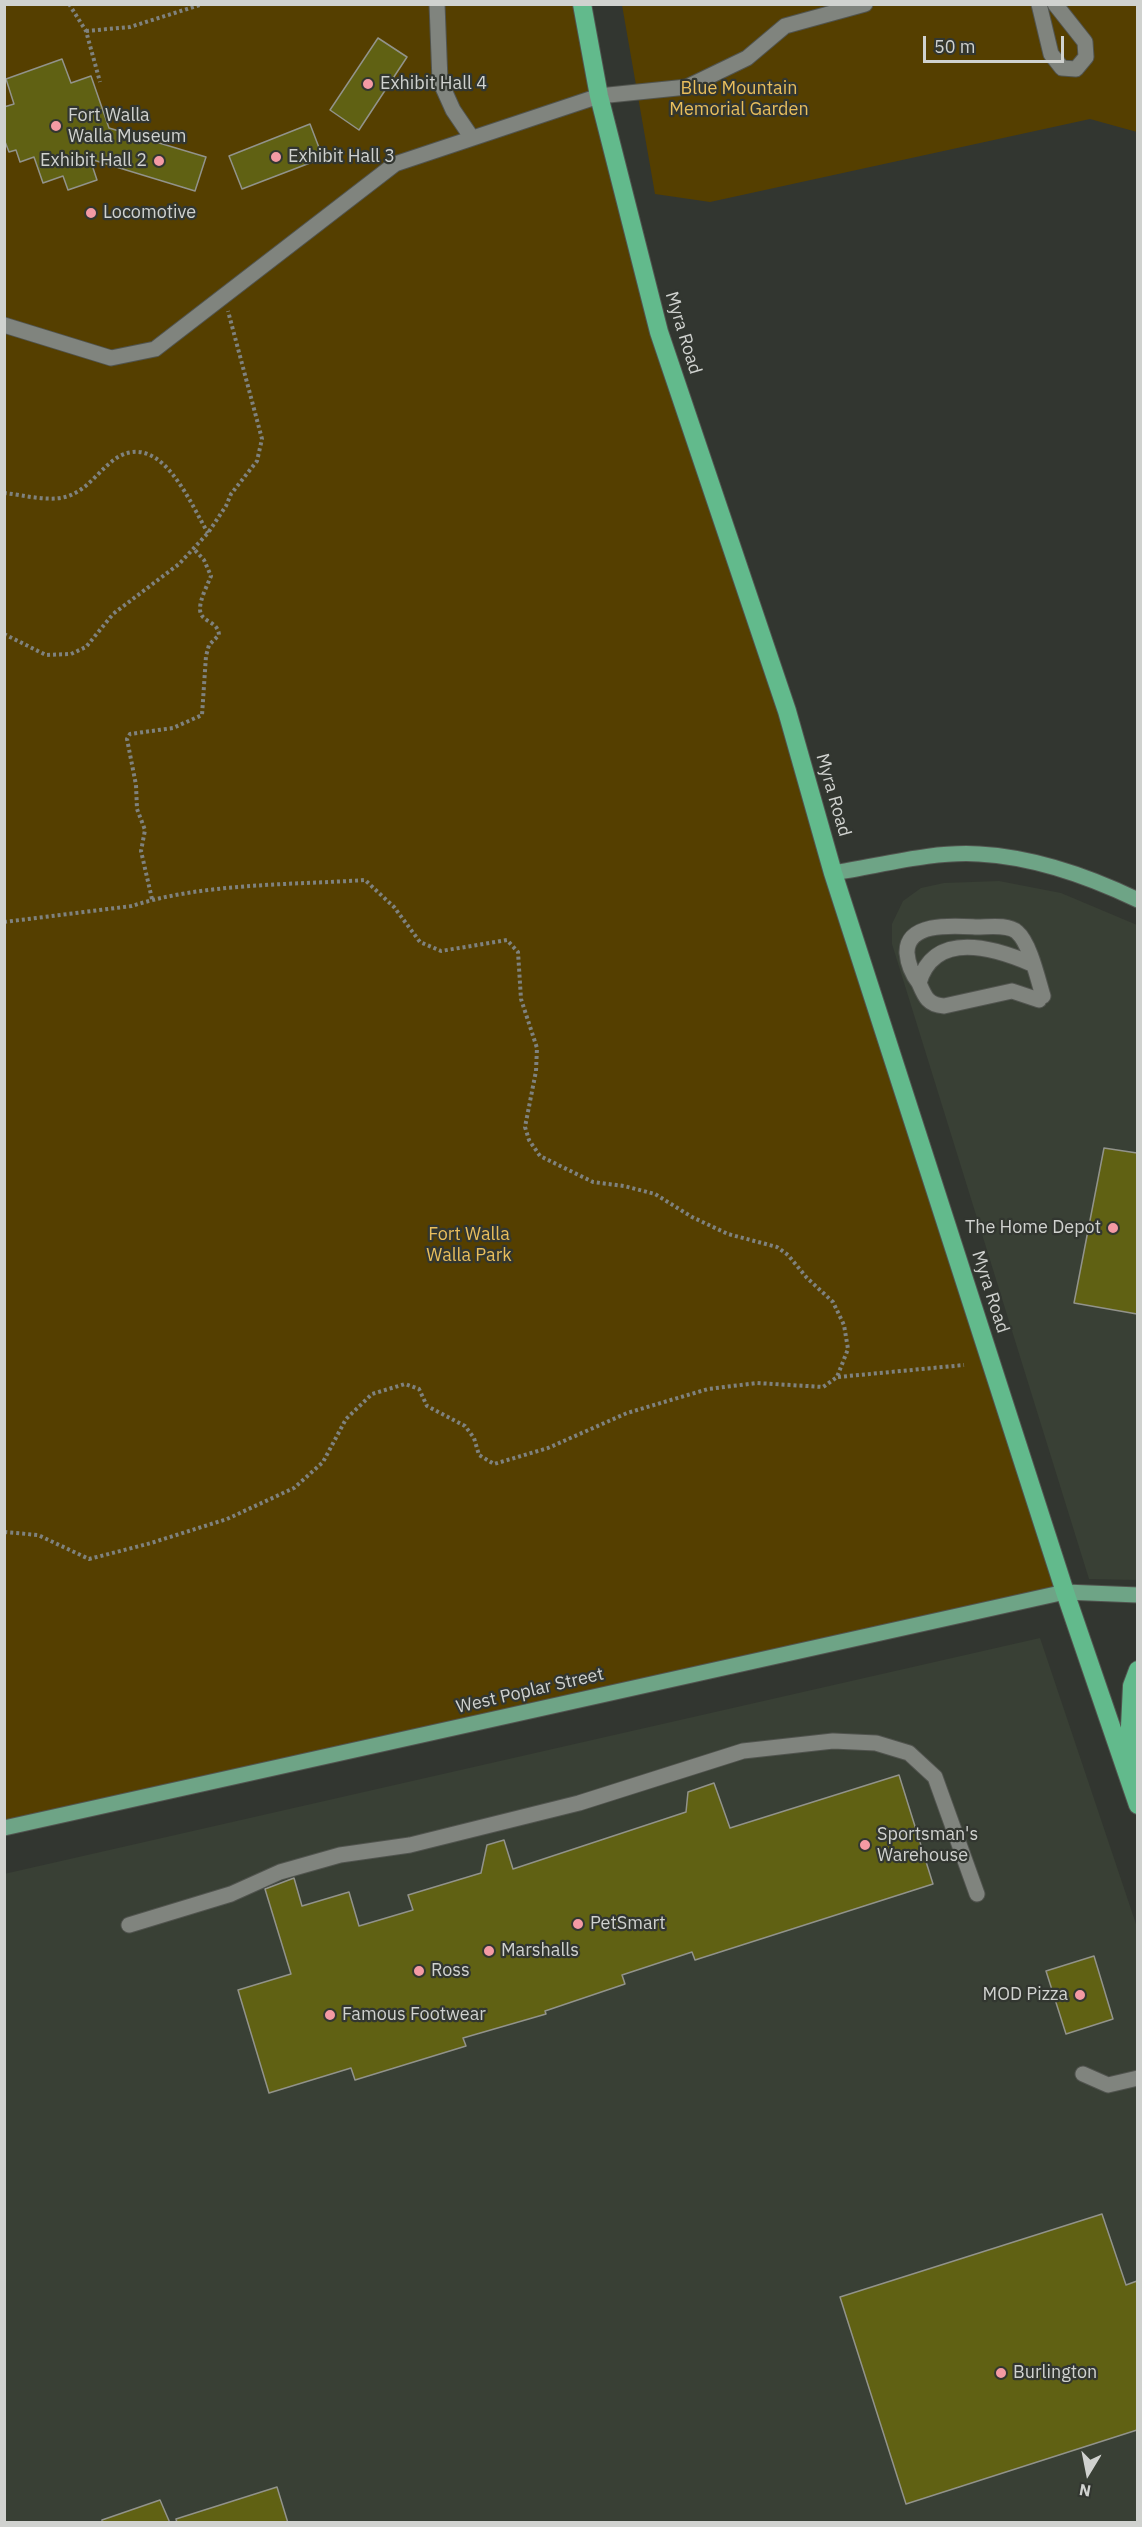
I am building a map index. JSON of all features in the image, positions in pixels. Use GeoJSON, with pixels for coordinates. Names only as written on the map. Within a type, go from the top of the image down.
{"type":"FeatureCollection","features":[{"type":"Feature","properties":{"kind":"highway","name":"Myra Road"},"geometry":{"type":"LineString","coordinates":[[582,4],[599,96],[659,332],[787,711],[833,873],[1065,1592],[1137,1805]]}},
{"type":"Feature","properties":{"kind":"highway"},"geometry":{"type":"LineString","coordinates":[[1127,1779],[1131,1686],[1137,1670]]}},
{"type":"Feature","properties":{"kind":"main road"},"geometry":{"type":"LineString","coordinates":[[833,873],[947,855],[979,854],[1051,865],[1137,900]]}},
{"type":"Feature","properties":{"kind":"main road","name":"West Poplar Street"},"geometry":{"type":"LineString","coordinates":[[4,1828],[1065,1592],[1137,1595]]}},
{"type":"Feature","properties":{"kind":"street"},"geometry":{"type":"LineString","coordinates":[[437,4],[440,81],[453,110],[472,138]]}},
{"type":"Feature","properties":{"kind":"street"},"geometry":{"type":"LineString","coordinates":[[4,325],[111,358],[155,349],[395,164],[599,96],[687,87],[747,58],[785,26],[865,4]]}},
{"type":"Feature","properties":{"kind":"street"},"geometry":{"type":"LineString","coordinates":[[1039,4],[1051,54],[1062,68],[1076,69],[1086,57],[1085,42],[1055,4]]}},
{"type":"Feature","properties":{"kind":"street"},"geometry":{"type":"LineString","coordinates":[[940,926],[1010,928],[1023,938],[1032,964],[1041,998],[1012,991],[944,1006],[934,1005],[925,998],[919,983],[911,974],[908,947],[912,939],[924,930],[940,926]]}},
{"type":"Feature","properties":{"kind":"street"},"geometry":{"type":"LineString","coordinates":[[919,983],[929,960],[939,952],[955,949],[992,949],[1032,964]]}},
{"type":"Feature","properties":{"kind":"street"},"geometry":{"type":"LineString","coordinates":[[129,1925],[231,1894],[280,1872],[340,1855],[410,1845],[579,1803],[743,1751],[833,1741],[876,1743],[909,1753],[935,1777],[977,1894]]}},
{"type":"Feature","properties":{"kind":"street"},"geometry":{"type":"LineString","coordinates":[[1083,2074],[1108,2085],[1137,2078]]}},
{"type":"Feature","properties":{"kind":"path"},"geometry":{"type":"LineString","coordinates":[[69,4],[86,31],[100,82]]}},
{"type":"Feature","properties":{"kind":"path"},"geometry":{"type":"LineString","coordinates":[[86,31],[130,27],[203,4]]}},
{"type":"Feature","properties":{"kind":"path"},"geometry":{"type":"LineString","coordinates":[[4,634],[45,655],[71,654],[86,647],[113,614],[148,589],[194,549],[208,533],[231,494],[257,461],[262,440],[224,296]]}},
{"type":"Feature","properties":{"kind":"path"},"geometry":{"type":"LineString","coordinates":[[4,493],[57,498],[74,494],[120,456],[136,452],[147,453],[154,455],[172,473],[208,533]]}},
{"type":"Feature","properties":{"kind":"path"},"geometry":{"type":"LineString","coordinates":[[152,900],[141,851],[146,830],[137,809],[136,785],[127,739],[130,734],[173,729],[202,715],[206,656],[209,645],[219,634],[219,628],[203,618],[201,614],[201,603],[211,576],[204,560],[194,549]]}},
{"type":"Feature","properties":{"kind":"path"},"geometry":{"type":"LineString","coordinates":[[4,922],[132,906],[152,900],[249,886],[365,880],[394,907],[420,942],[441,951],[507,940],[518,952],[521,999],[537,1048],[536,1071],[525,1126],[529,1140],[540,1156],[593,1182],[624,1186],[654,1194],[692,1217],[728,1234],[777,1247],[788,1255],[807,1278],[833,1302],[844,1325],[848,1349],[837,1377]]}},
{"type":"Feature","properties":{"kind":"path"},"geometry":{"type":"LineString","coordinates":[[4,1532],[38,1535],[89,1559],[151,1543],[227,1518],[294,1488],[323,1462],[346,1419],[372,1394],[405,1384],[419,1389],[427,1406],[465,1426],[474,1438],[479,1455],[494,1464],[548,1448],[627,1413],[676,1396],[708,1389],[757,1383],[823,1387],[837,1377],[964,1365]]}},
{"type":"Feature","properties":{"kind":"shaded area"},"geometry":{"type":"Polygon","coordinates":[[[999,881],[1061,893],[1137,925],[1137,1580],[1089,1579],[892,944],[892,924],[903,901],[921,888],[944,883],[999,881]]]}},
{"type":"Feature","properties":{"kind":"shaded area"},"geometry":{"type":"Polygon","coordinates":[[[1040,1638],[1137,1927],[1137,2522],[5,2522],[4,1874],[1040,1638]]]}},
{"type":"Feature","properties":{"kind":"green space","name":"Fort Walla Walla Park"},"geometry":{"type":"Polygon","coordinates":[[[4,5],[582,5],[659,332],[1065,1592],[5,1828],[4,5]]]}},
{"type":"Feature","properties":{"kind":"green space","name":"Blue Mountain Memorial Garden"},"geometry":{"type":"Polygon","coordinates":[[[622,5],[1137,5],[1137,132],[1090,119],[710,202],[655,194],[622,5]]]}},
{"type":"Feature","properties":{"kind":"building","name":"Exhibit Hall 4"},"geometry":{"type":"Polygon","coordinates":[[[378,38],[407,57],[359,130],[330,110],[378,38]]]}},
{"type":"Feature","properties":{"kind":"building","name":"Fort Walla Walla Museum"},"geometry":{"type":"Polygon","coordinates":[[[62,59],[71,83],[91,76],[109,128],[206,157],[195,191],[90,159],[97,180],[68,190],[63,176],[43,183],[34,157],[20,162],[16,150],[9,152],[4,139],[4,107],[14,104],[6,79],[62,59]]]}},
{"type":"Feature","properties":{"kind":"building","name":"Exhibit Hall 3"},"geometry":{"type":"Polygon","coordinates":[[[310,124],[323,158],[242,189],[229,156],[310,124]]]}},
{"type":"Feature","properties":{"kind":"building","name":"The Home Depot"},"geometry":{"type":"Polygon","coordinates":[[[1104,1148],[1137,1153],[1137,1314],[1074,1303],[1104,1148]]]}},
{"type":"Feature","properties":{"kind":"building"},"geometry":{"type":"Polygon","coordinates":[[[899,1775],[933,1884],[695,1960],[692,1952],[622,1975],[625,1984],[545,2011],[546,2014],[463,2038],[466,2046],[355,2080],[351,2068],[269,2093],[238,1990],[291,1974],[265,1889],[294,1878],[302,1906],[349,1892],[359,1926],[413,1910],[408,1895],[481,1873],[487,1845],[504,1840],[513,1869],[686,1812],[688,1792],[714,1783],[730,1828],[899,1775]]]}},
{"type":"Feature","properties":{"kind":"building","name":"MOD Pizza"},"geometry":{"type":"Polygon","coordinates":[[[1094,1956],[1113,2019],[1066,2034],[1046,1971],[1094,1956]]]}},
{"type":"Feature","properties":{"kind":"building","name":"Burlington"},"geometry":{"type":"Polygon","coordinates":[[[1102,2214],[1126,2285],[1137,2281],[1137,2430],[906,2504],[840,2297],[1102,2214]]]}},
{"type":"Feature","properties":{"kind":"building"},"geometry":{"type":"Polygon","coordinates":[[[277,2487],[288,2523],[177,2523],[176,2519],[277,2487]]]}},
{"type":"Feature","properties":{"kind":"building"},"geometry":{"type":"Polygon","coordinates":[[[160,2500],[170,2523],[102,2523],[102,2520],[160,2500]]]}},
{"type":"Feature","properties":{"kind":"place","name":"Exhibit Hall 4"},"geometry":{"type":"Point","coordinates":[368,84]}},
{"type":"Feature","properties":{"kind":"place","name":"Fort Walla Walla Museum"},"geometry":{"type":"Point","coordinates":[56,126]}},
{"type":"Feature","properties":{"kind":"place","name":"Exhibit Hall 3"},"geometry":{"type":"Point","coordinates":[276,157]}},
{"type":"Feature","properties":{"kind":"place","name":"Exhibit Hall 2"},"geometry":{"type":"Point","coordinates":[159,161]}},
{"type":"Feature","properties":{"kind":"place","name":"Locomotive"},"geometry":{"type":"Point","coordinates":[91,213]}},
{"type":"Feature","properties":{"kind":"place","name":"The Home Depot"},"geometry":{"type":"Point","coordinates":[1113,1228]}},
{"type":"Feature","properties":{"kind":"place","name":"Sportsman's Warehouse"},"geometry":{"type":"Point","coordinates":[865,1845]}},
{"type":"Feature","properties":{"kind":"place","name":"PetSmart"},"geometry":{"type":"Point","coordinates":[578,1924]}},
{"type":"Feature","properties":{"kind":"place","name":"Marshalls"},"geometry":{"type":"Point","coordinates":[489,1951]}},
{"type":"Feature","properties":{"kind":"place","name":"Ross"},"geometry":{"type":"Point","coordinates":[419,1971]}},
{"type":"Feature","properties":{"kind":"place","name":"MOD Pizza"},"geometry":{"type":"Point","coordinates":[1080,1995]}},
{"type":"Feature","properties":{"kind":"place","name":"Famous Footwear"},"geometry":{"type":"Point","coordinates":[330,2015]}},
{"type":"Feature","properties":{"kind":"place","name":"Burlington"},"geometry":{"type":"Point","coordinates":[1001,2373]}}]}
